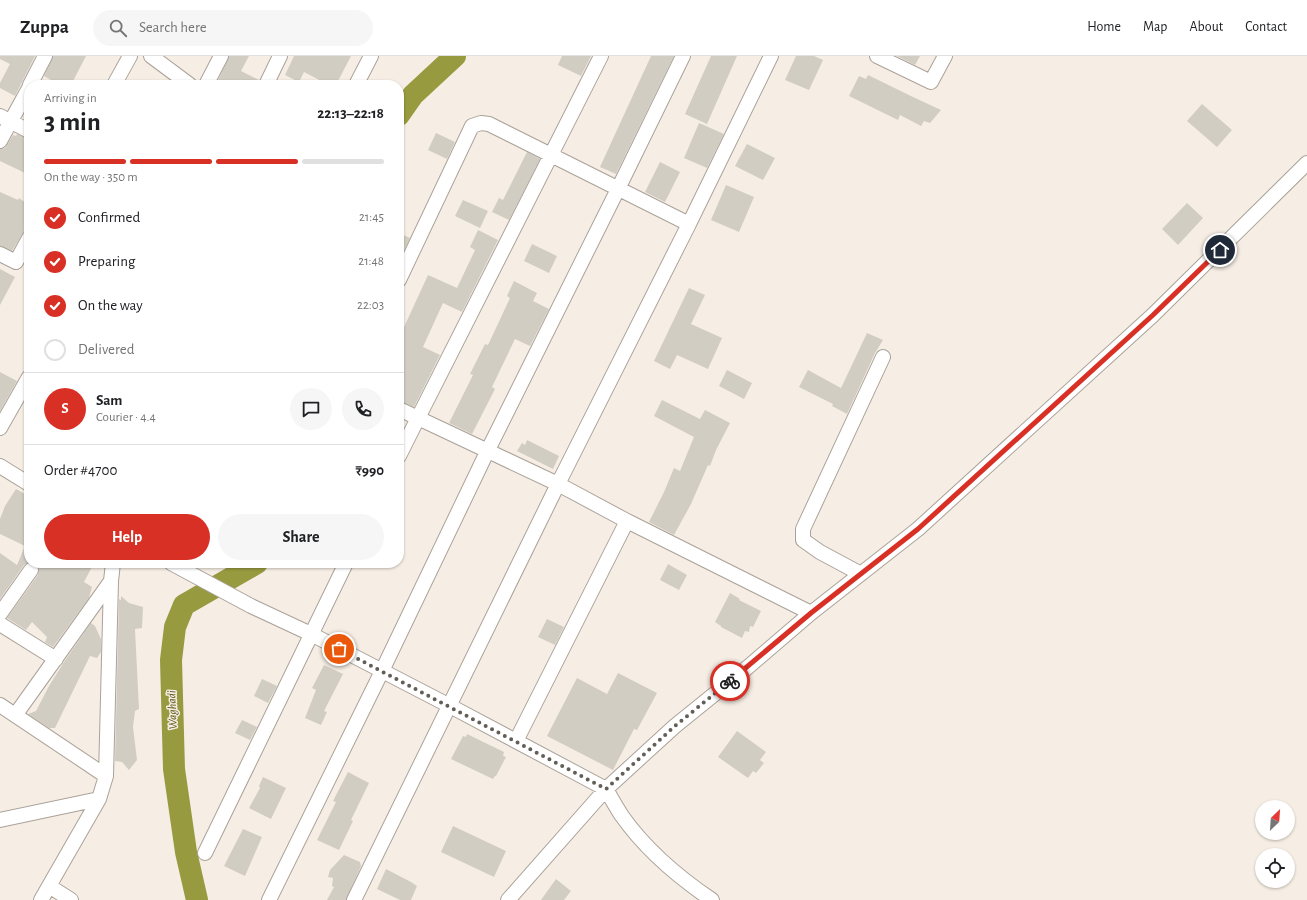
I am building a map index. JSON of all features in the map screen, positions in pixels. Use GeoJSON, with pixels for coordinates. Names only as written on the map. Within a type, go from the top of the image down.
{"type":"FeatureCollection","features":[{"type":"Feature","properties":{"kind":"street"},"geometry":{"type":"LineString","coordinates":[[33,80],[45,56]]}},
{"type":"Feature","properties":{"kind":"street"},"geometry":{"type":"LineString","coordinates":[[117,80],[130,56]]}},
{"type":"Feature","properties":{"kind":"street"},"geometry":{"type":"LineString","coordinates":[[152,56],[182,80]]}},
{"type":"Feature","properties":{"kind":"street"},"geometry":{"type":"LineString","coordinates":[[209,80],[221,56]]}},
{"type":"Feature","properties":{"kind":"street"},"geometry":{"type":"LineString","coordinates":[[268,80],[280,56]]}},
{"type":"Feature","properties":{"kind":"street"},"geometry":{"type":"LineString","coordinates":[[359,80],[371,56]]}},
{"type":"Feature","properties":{"kind":"street"},"geometry":{"type":"LineString","coordinates":[[404,446],[601,56]]}},
{"type":"Feature","properties":{"kind":"street"},"geometry":{"type":"LineString","coordinates":[[269,900],[487,452],[683,56]]}},
{"type":"Feature","properties":{"kind":"street"},"geometry":{"type":"LineString","coordinates":[[354,900],[558,484],[689,224],[771,56]]}},
{"type":"Feature","properties":{"kind":"street"},"geometry":{"type":"LineString","coordinates":[[877,56],[931,82],[945,56]]}},
{"type":"Feature","properties":{"kind":"street"},"geometry":{"type":"LineString","coordinates":[[0,141],[6,119],[24,94]]}},
{"type":"Feature","properties":{"kind":"street"},"geometry":{"type":"LineString","coordinates":[[6,119],[24,129]]}},
{"type":"Feature","properties":{"kind":"street"},"geometry":{"type":"LineString","coordinates":[[404,269],[472,126],[481,123],[489,124],[689,224]]}},
{"type":"Feature","properties":{"kind":"street"},"geometry":{"type":"LineString","coordinates":[[508,900],[606,789],[675,726],[748,667],[811,613],[918,529],[1153,315],[1307,163]]}},
{"type":"Feature","properties":{"kind":"street"},"geometry":{"type":"LineString","coordinates":[[0,254],[16,262],[24,247]]}},
{"type":"Feature","properties":{"kind":"street"},"geometry":{"type":"LineString","coordinates":[[861,574],[820,552],[803,540],[803,529],[883,357]]}},
{"type":"Feature","properties":{"kind":"street"},"geometry":{"type":"LineString","coordinates":[[0,428],[24,386]]}},
{"type":"Feature","properties":{"kind":"street"},"geometry":{"type":"LineString","coordinates":[[404,411],[487,452],[558,484],[627,521],[811,613]]}},
{"type":"Feature","properties":{"kind":"street"},"geometry":{"type":"LineString","coordinates":[[0,466],[24,481]]}},
{"type":"Feature","properties":{"kind":"street"},"geometry":{"type":"LineString","coordinates":[[516,741],[627,521]]}},
{"type":"Feature","properties":{"kind":"street"},"geometry":{"type":"LineString","coordinates":[[41,900],[99,799],[106,776],[112,568]]}},
{"type":"Feature","properties":{"kind":"street"},"geometry":{"type":"LineString","coordinates":[[180,568],[250,606],[311,634],[382,670],[606,789],[622,816],[654,854],[691,886],[712,900]]}},
{"type":"Feature","properties":{"kind":"street"},"geometry":{"type":"LineString","coordinates":[[205,853],[344,568]]}},
{"type":"Feature","properties":{"kind":"street"},"geometry":{"type":"LineString","coordinates":[[0,614],[31,570]]}},
{"type":"Feature","properties":{"kind":"street"},"geometry":{"type":"LineString","coordinates":[[16,714],[111,581]]}},
{"type":"Feature","properties":{"kind":"street"},"geometry":{"type":"LineString","coordinates":[[0,624],[56,659]]}},
{"type":"Feature","properties":{"kind":"street"},"geometry":{"type":"LineString","coordinates":[[0,705],[16,714],[106,776]]}},
{"type":"Feature","properties":{"kind":"street"},"geometry":{"type":"LineString","coordinates":[[1,820],[99,799]]}},
{"type":"Feature","properties":{"kind":"street"},"geometry":{"type":"LineString","coordinates":[[49,886],[71,900]]}},
{"type":"Feature","properties":{"kind":"building"},"geometry":{"type":"Polygon","coordinates":[[[0,56],[35,56],[15,96],[0,88],[0,83],[10,64],[0,59],[0,56]]]}},
{"type":"Feature","properties":{"kind":"building"},"geometry":{"type":"Polygon","coordinates":[[[53,56],[86,56],[74,80],[51,80],[44,76],[53,56]]]}},
{"type":"Feature","properties":{"kind":"building"},"geometry":{"type":"Polygon","coordinates":[[[229,56],[249,56],[241,71],[259,80],[218,80],[229,56]]]}},
{"type":"Feature","properties":{"kind":"building"},"geometry":{"type":"Polygon","coordinates":[[[294,56],[351,56],[339,80],[319,80],[304,72],[300,80],[295,80],[285,75],[294,56]]]}},
{"type":"Feature","properties":{"kind":"building"},"geometry":{"type":"Polygon","coordinates":[[[562,56],[591,56],[581,76],[558,65],[562,56]]]}},
{"type":"Feature","properties":{"kind":"building"},"geometry":{"type":"Polygon","coordinates":[[[651,56],[674,56],[616,174],[600,167],[651,56]]]}},
{"type":"Feature","properties":{"kind":"building"},"geometry":{"type":"Polygon","coordinates":[[[711,56],[737,56],[707,124],[685,114],[711,56]]]}},
{"type":"Feature","properties":{"kind":"building"},"geometry":{"type":"Polygon","coordinates":[[[796,56],[814,56],[823,60],[809,90],[785,80],[796,56]]]}},
{"type":"Feature","properties":{"kind":"building"},"geometry":{"type":"Polygon","coordinates":[[[897,56],[920,56],[915,65],[897,56]]]}},
{"type":"Feature","properties":{"kind":"building"},"geometry":{"type":"Polygon","coordinates":[[[868,75],[941,110],[930,123],[924,121],[921,126],[900,115],[898,120],[849,96],[859,76],[866,79],[868,75]]]}},
{"type":"Feature","properties":{"kind":"building"},"geometry":{"type":"Polygon","coordinates":[[[1202,104],[1232,130],[1217,147],[1187,121],[1202,104]]]}},
{"type":"Feature","properties":{"kind":"building"},"geometry":{"type":"Polygon","coordinates":[[[699,123],[724,134],[707,168],[684,158],[699,123]]]}},
{"type":"Feature","properties":{"kind":"building"},"geometry":{"type":"Polygon","coordinates":[[[436,133],[455,142],[447,159],[428,150],[436,133]]]}},
{"type":"Feature","properties":{"kind":"building"},"geometry":{"type":"Polygon","coordinates":[[[17,134],[24,137],[24,173],[0,161],[0,149],[5,148],[13,135],[16,136],[17,134]]]}},
{"type":"Feature","properties":{"kind":"building"},"geometry":{"type":"Polygon","coordinates":[[[747,144],[775,158],[763,180],[735,166],[747,144]]]}},
{"type":"Feature","properties":{"kind":"building"},"geometry":{"type":"Polygon","coordinates":[[[527,152],[540,159],[509,220],[492,212],[499,198],[503,200],[527,152]]]}},
{"type":"Feature","properties":{"kind":"building"},"geometry":{"type":"Polygon","coordinates":[[[660,162],[680,172],[665,202],[645,192],[660,162]]]}},
{"type":"Feature","properties":{"kind":"building"},"geometry":{"type":"Polygon","coordinates":[[[726,185],[754,197],[739,232],[711,220],[726,185]]]}},
{"type":"Feature","properties":{"kind":"building"},"geometry":{"type":"Polygon","coordinates":[[[0,192],[18,200],[19,198],[24,202],[24,231],[12,251],[0,246],[0,192]]]}},
{"type":"Feature","properties":{"kind":"building"},"geometry":{"type":"Polygon","coordinates":[[[463,200],[488,211],[480,228],[455,216],[463,200]]]}},
{"type":"Feature","properties":{"kind":"building"},"geometry":{"type":"Polygon","coordinates":[[[1187,203],[1203,218],[1178,245],[1162,229],[1187,203]]]}},
{"type":"Feature","properties":{"kind":"building"},"geometry":{"type":"Polygon","coordinates":[[[478,230],[498,240],[462,312],[443,303],[423,347],[440,355],[414,407],[404,403],[404,327],[428,275],[457,288],[475,250],[470,247],[478,230]]]}},
{"type":"Feature","properties":{"kind":"building"},"geometry":{"type":"Polygon","coordinates":[[[404,235],[410,238],[404,251],[404,235]]]}},
{"type":"Feature","properties":{"kind":"building"},"geometry":{"type":"Polygon","coordinates":[[[532,244],[557,256],[549,273],[524,261],[532,244]]]}},
{"type":"Feature","properties":{"kind":"building"},"geometry":{"type":"Polygon","coordinates":[[[0,269],[15,277],[0,305],[0,269]]]}},
{"type":"Feature","properties":{"kind":"building"},"geometry":{"type":"Polygon","coordinates":[[[514,281],[537,293],[533,301],[549,309],[530,346],[515,339],[492,387],[495,389],[472,434],[449,423],[473,375],[470,374],[485,344],[488,345],[510,298],[507,296],[514,281]]]}},
{"type":"Feature","properties":{"kind":"building"},"geometry":{"type":"Polygon","coordinates":[[[689,288],[705,295],[691,324],[722,338],[708,369],[677,355],[670,369],[654,361],[689,288]]]}},
{"type":"Feature","properties":{"kind":"building"},"geometry":{"type":"Polygon","coordinates":[[[867,333],[883,340],[875,353],[847,414],[832,406],[833,404],[799,387],[808,370],[841,388],[867,333]]]}},
{"type":"Feature","properties":{"kind":"building"},"geometry":{"type":"Polygon","coordinates":[[[727,370],[752,383],[744,399],[719,386],[727,370]]]}},
{"type":"Feature","properties":{"kind":"building"},"geometry":{"type":"Polygon","coordinates":[[[0,372],[17,381],[0,411],[0,372]]]}},
{"type":"Feature","properties":{"kind":"building"},"geometry":{"type":"Polygon","coordinates":[[[662,400],[700,419],[705,410],[730,423],[716,450],[710,466],[708,465],[691,504],[674,535],[649,522],[674,468],[680,471],[694,437],[654,416],[662,400]]]}},
{"type":"Feature","properties":{"kind":"building"},"geometry":{"type":"Polygon","coordinates":[[[527,440],[559,456],[553,469],[517,451],[522,443],[525,445],[527,440]]]}},
{"type":"Feature","properties":{"kind":"building"},"geometry":{"type":"Polygon","coordinates":[[[16,489],[24,493],[24,546],[0,534],[0,519],[5,506],[16,489]]]}},
{"type":"Feature","properties":{"kind":"building"},"geometry":{"type":"Polygon","coordinates":[[[24,548],[24,565],[0,599],[0,553],[17,565],[24,548]]]}},
{"type":"Feature","properties":{"kind":"building"},"geometry":{"type":"Polygon","coordinates":[[[668,564],[687,575],[679,590],[660,580],[668,564]]]}},
{"type":"Feature","properties":{"kind":"building"},"geometry":{"type":"Polygon","coordinates":[[[39,568],[91,568],[84,582],[92,587],[89,598],[53,647],[45,642],[47,637],[32,622],[26,630],[7,618],[38,575],[39,568]]]}},
{"type":"Feature","properties":{"kind":"building"},"geometry":{"type":"Polygon","coordinates":[[[730,593],[740,599],[739,600],[761,611],[753,627],[750,626],[749,632],[745,631],[742,638],[721,627],[715,622],[730,593]]]}},
{"type":"Feature","properties":{"kind":"building"},"geometry":{"type":"Polygon","coordinates":[[[121,596],[129,603],[143,607],[142,628],[135,629],[139,709],[135,711],[133,727],[137,760],[129,770],[122,762],[115,761],[119,599],[121,600],[121,596]]]}},
{"type":"Feature","properties":{"kind":"building"},"geometry":{"type":"Polygon","coordinates":[[[547,619],[564,627],[555,645],[538,637],[547,619]]]}},
{"type":"Feature","properties":{"kind":"building"},"geometry":{"type":"Polygon","coordinates":[[[91,623],[95,626],[101,639],[101,652],[97,658],[90,656],[55,728],[49,728],[28,714],[36,711],[64,662],[91,623]]]}},
{"type":"Feature","properties":{"kind":"building"},"geometry":{"type":"Polygon","coordinates":[[[324,665],[343,674],[324,711],[327,712],[321,725],[305,718],[316,690],[312,688],[324,665]]]}},
{"type":"Feature","properties":{"kind":"building"},"geometry":{"type":"Polygon","coordinates":[[[618,673],[657,693],[637,730],[634,729],[613,770],[547,736],[577,678],[607,694],[618,673]]]}},
{"type":"Feature","properties":{"kind":"building"},"geometry":{"type":"Polygon","coordinates":[[[262,679],[277,686],[268,703],[254,696],[262,679]]]}},
{"type":"Feature","properties":{"kind":"building"},"geometry":{"type":"Polygon","coordinates":[[[242,720],[257,727],[250,740],[235,733],[242,720]]]}},
{"type":"Feature","properties":{"kind":"building"},"geometry":{"type":"Polygon","coordinates":[[[737,731],[766,752],[760,760],[764,763],[756,773],[753,771],[748,778],[718,757],[737,731]]]}},
{"type":"Feature","properties":{"kind":"building"},"geometry":{"type":"Polygon","coordinates":[[[467,734],[504,752],[503,756],[506,757],[493,779],[451,759],[463,736],[466,737],[467,734]]]}},
{"type":"Feature","properties":{"kind":"building"},"geometry":{"type":"Polygon","coordinates":[[[348,772],[369,783],[351,820],[353,821],[339,850],[317,840],[336,802],[333,801],[348,772]]]}},
{"type":"Feature","properties":{"kind":"building"},"geometry":{"type":"Polygon","coordinates":[[[263,777],[286,788],[271,819],[249,808],[260,788],[259,786],[263,777]]]}},
{"type":"Feature","properties":{"kind":"building"},"geometry":{"type":"Polygon","coordinates":[[[453,826],[506,851],[494,877],[441,852],[453,826]]]}},
{"type":"Feature","properties":{"kind":"building"},"geometry":{"type":"Polygon","coordinates":[[[243,829],[262,837],[245,876],[224,866],[243,829]]]}},
{"type":"Feature","properties":{"kind":"building"},"geometry":{"type":"Polygon","coordinates":[[[344,855],[360,862],[361,866],[346,900],[327,900],[334,887],[332,886],[333,878],[328,877],[330,870],[344,855]]]}},
{"type":"Feature","properties":{"kind":"building"},"geometry":{"type":"Polygon","coordinates":[[[386,869],[417,886],[411,900],[400,900],[377,889],[386,869]]]}},
{"type":"Feature","properties":{"kind":"building"},"geometry":{"type":"Polygon","coordinates":[[[556,879],[571,891],[564,900],[541,900],[556,879]]]}},
{"type":"Feature","properties":{"kind":"waterway","name":"Waghadi"},"geometry":{"type":"LineString","coordinates":[[404,108],[413,95],[455,56]]}},
{"type":"Feature","properties":{"kind":"waterway","name":"Waghadi"},"geometry":{"type":"LineString","coordinates":[[197,900],[186,852],[174,769],[171,660],[175,627],[184,605],[248,568]]}},
{"type":"Feature","properties":{"kind":"way so far"},"geometry":{"type":"LineString","coordinates":[[339,649],[464,713],[606,789],[675,726],[730,681]]}},
{"type":"Feature","properties":{"kind":"route"},"geometry":{"type":"LineString","coordinates":[[730,681],[811,613],[918,529],[1153,315],[1220,250]]}}]}
